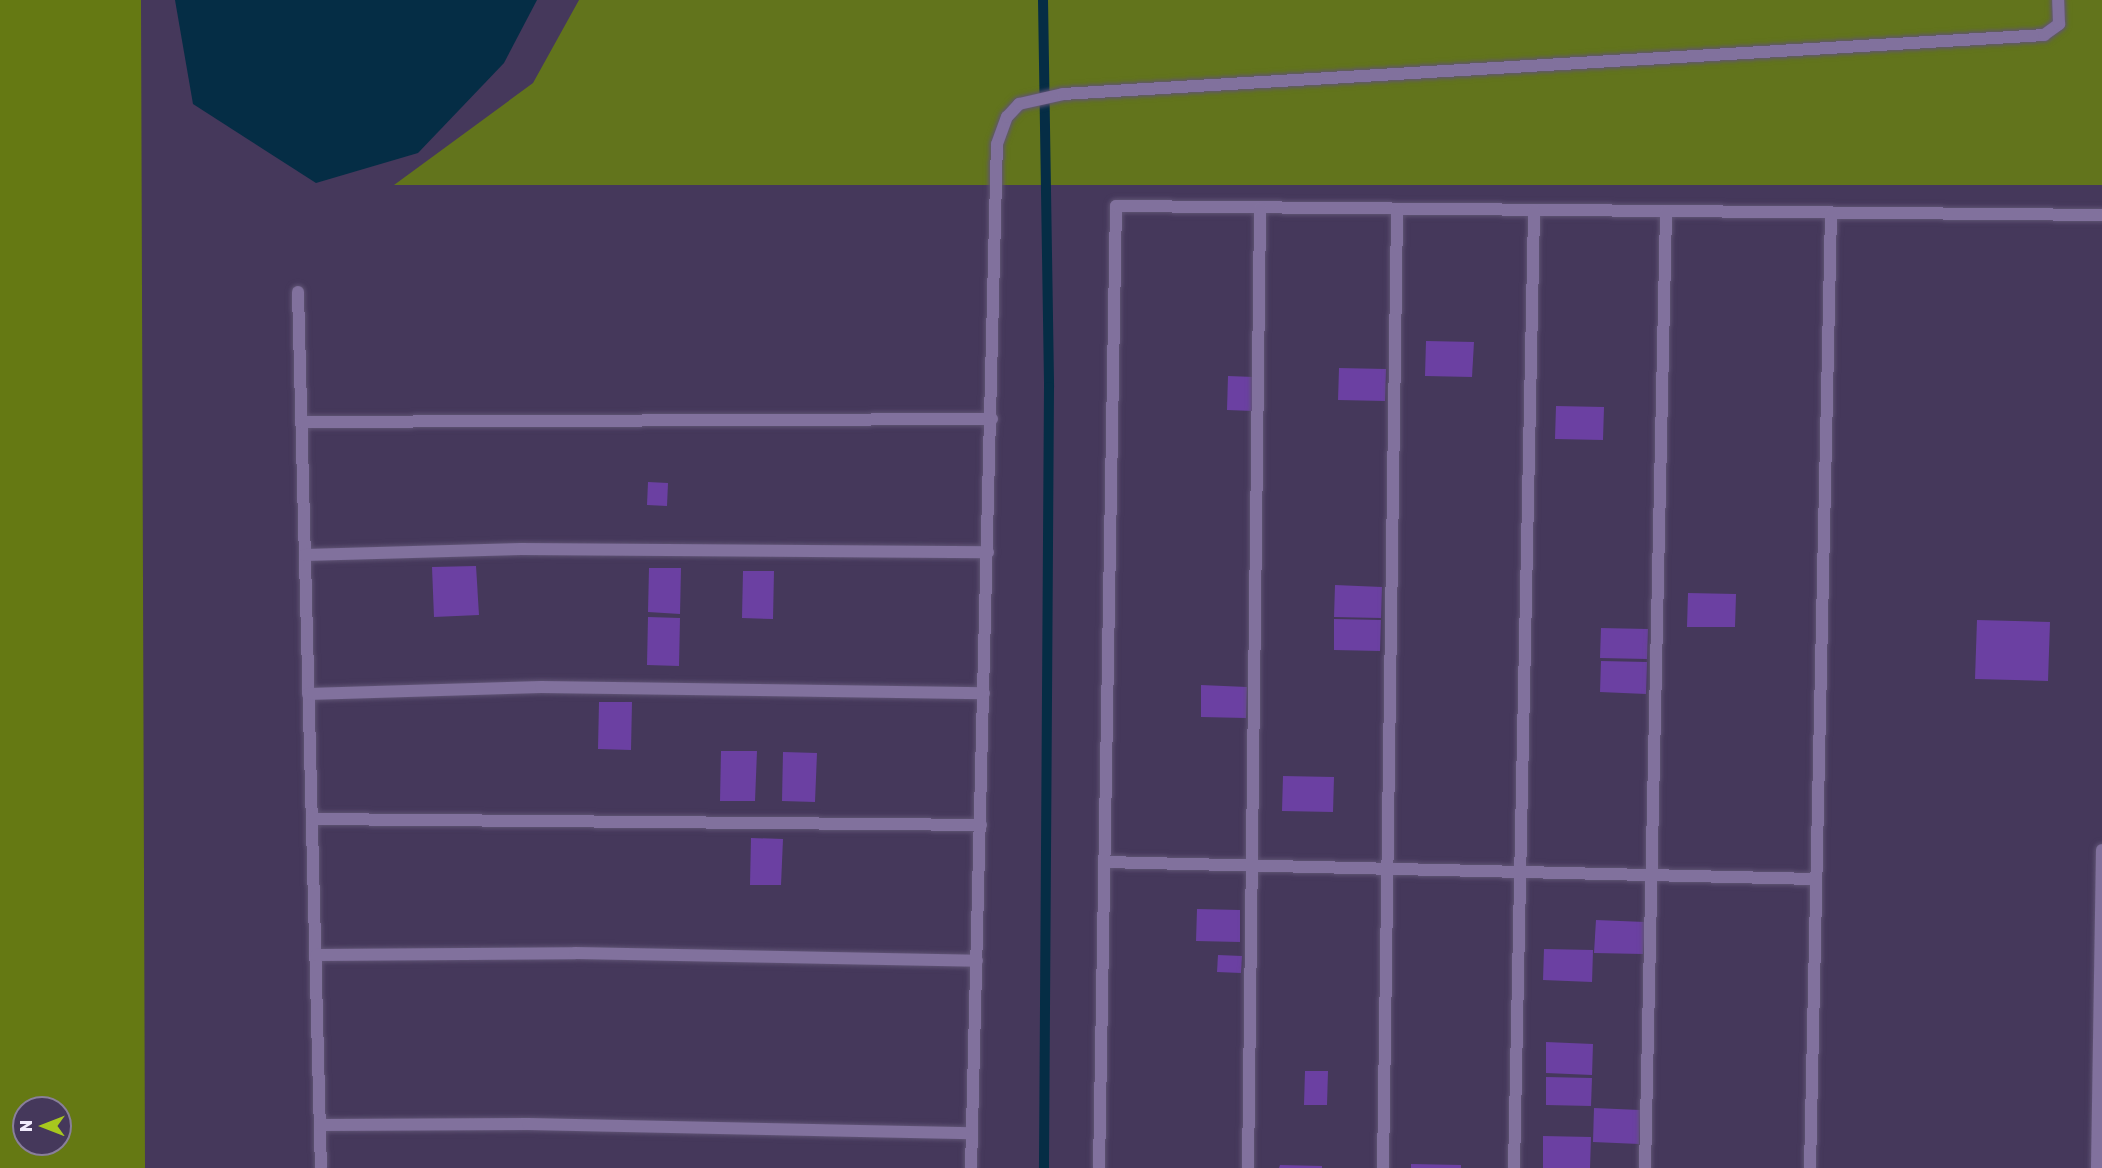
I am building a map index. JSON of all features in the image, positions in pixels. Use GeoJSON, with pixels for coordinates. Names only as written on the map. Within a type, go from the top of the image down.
{"type":"FeatureCollection","features":[{"type":"Feature","properties":{"kind":"street"},"geometry":{"type":"LineString","coordinates":[[971,1168],[992,419],[997,144],[1006,117],[1019,104],[1063,94],[2044,35],[2059,24],[2058,0]]}},
{"type":"Feature","properties":{"kind":"street"},"geometry":{"type":"LineString","coordinates":[[1099,1168],[1116,206],[2102,215]]}},
{"type":"Feature","properties":{"kind":"street"},"geometry":{"type":"LineString","coordinates":[[1248,1168],[1260,208]]}},
{"type":"Feature","properties":{"kind":"street"},"geometry":{"type":"LineString","coordinates":[[1383,1168],[1397,209]]}},
{"type":"Feature","properties":{"kind":"street"},"geometry":{"type":"LineString","coordinates":[[1514,1168],[1534,210]]}},
{"type":"Feature","properties":{"kind":"street"},"geometry":{"type":"LineString","coordinates":[[1645,1168],[1666,211]]}},
{"type":"Feature","properties":{"kind":"street"},"geometry":{"type":"LineString","coordinates":[[1810,1168],[1831,213]]}},
{"type":"Feature","properties":{"kind":"street"},"geometry":{"type":"LineString","coordinates":[[298,292],[321,1168]]}},
{"type":"Feature","properties":{"kind":"street"},"geometry":{"type":"LineString","coordinates":[[301,422],[992,419]]}},
{"type":"Feature","properties":{"kind":"street"},"geometry":{"type":"LineString","coordinates":[[305,555],[520,549],[988,552]]}},
{"type":"Feature","properties":{"kind":"street"},"geometry":{"type":"LineString","coordinates":[[308,694],[541,687],[984,693]]}},
{"type":"Feature","properties":{"kind":"street"},"geometry":{"type":"LineString","coordinates":[[312,819],[981,825]]}},
{"type":"Feature","properties":{"kind":"street"},"geometry":{"type":"LineString","coordinates":[[2097,1168],[2102,850]]}},
{"type":"Feature","properties":{"kind":"street"},"geometry":{"type":"LineString","coordinates":[[1104,862],[1816,879]]}},
{"type":"Feature","properties":{"kind":"street"},"geometry":{"type":"LineString","coordinates":[[316,955],[575,953],[977,961]]}},
{"type":"Feature","properties":{"kind":"street"},"geometry":{"type":"LineString","coordinates":[[320,1125],[528,1124],[972,1133]]}},
{"type":"Feature","properties":{"kind":"green space"},"geometry":{"type":"Polygon","coordinates":[[[0,0],[141,0],[145,1168],[0,1168],[0,0]]]}},
{"type":"Feature","properties":{"kind":"green space"},"geometry":{"type":"Polygon","coordinates":[[[579,0],[2102,0],[2102,185],[394,185],[533,83],[579,0]]]}},
{"type":"Feature","properties":{"kind":"water"},"geometry":{"type":"Polygon","coordinates":[[[175,0],[537,0],[504,63],[418,153],[316,183],[193,104],[175,0]]]}},
{"type":"Feature","properties":{"kind":"building"},"geometry":{"type":"Polygon","coordinates":[[[1426,341],[1474,342],[1472,377],[1425,376],[1426,341]]]}},
{"type":"Feature","properties":{"kind":"building"},"geometry":{"type":"Polygon","coordinates":[[[1339,368],[1386,369],[1385,401],[1338,400],[1339,368]]]}},
{"type":"Feature","properties":{"kind":"building"},"geometry":{"type":"Polygon","coordinates":[[[1228,376],[1254,377],[1253,411],[1227,410],[1228,376]]]}},
{"type":"Feature","properties":{"kind":"building"},"geometry":{"type":"Polygon","coordinates":[[[1556,406],[1604,407],[1603,440],[1555,439],[1556,406]]]}},
{"type":"Feature","properties":{"kind":"building"},"geometry":{"type":"Polygon","coordinates":[[[648,482],[668,483],[667,506],[647,505],[648,482]]]}},
{"type":"Feature","properties":{"kind":"building"},"geometry":{"type":"Polygon","coordinates":[[[476,566],[479,615],[434,617],[432,567],[476,566]]]}},
{"type":"Feature","properties":{"kind":"building"},"geometry":{"type":"Polygon","coordinates":[[[649,568],[681,568],[680,614],[648,612],[649,568]]]}},
{"type":"Feature","properties":{"kind":"building"},"geometry":{"type":"Polygon","coordinates":[[[743,571],[774,571],[773,619],[742,618],[743,571]]]}},
{"type":"Feature","properties":{"kind":"building"},"geometry":{"type":"Polygon","coordinates":[[[1335,585],[1382,587],[1381,618],[1334,617],[1335,585]]]}},
{"type":"Feature","properties":{"kind":"building"},"geometry":{"type":"Polygon","coordinates":[[[1688,593],[1736,594],[1735,627],[1687,627],[1688,593]]]}},
{"type":"Feature","properties":{"kind":"building"},"geometry":{"type":"Polygon","coordinates":[[[648,617],[680,618],[679,666],[647,665],[648,617]]]}},
{"type":"Feature","properties":{"kind":"building"},"geometry":{"type":"Polygon","coordinates":[[[1334,619],[1381,620],[1380,651],[1334,650],[1334,619]]]}},
{"type":"Feature","properties":{"kind":"building"},"geometry":{"type":"Polygon","coordinates":[[[1977,620],[2050,622],[2048,681],[1975,679],[1977,620]]]}},
{"type":"Feature","properties":{"kind":"building"},"geometry":{"type":"Polygon","coordinates":[[[1601,628],[1648,629],[1647,659],[1600,658],[1601,628]]]}},
{"type":"Feature","properties":{"kind":"building"},"geometry":{"type":"Polygon","coordinates":[[[1601,661],[1647,662],[1646,694],[1600,692],[1601,661]]]}},
{"type":"Feature","properties":{"kind":"building"},"geometry":{"type":"Polygon","coordinates":[[[1201,685],[1247,687],[1246,718],[1201,717],[1201,685]]]}},
{"type":"Feature","properties":{"kind":"building"},"geometry":{"type":"Polygon","coordinates":[[[599,702],[632,702],[631,750],[598,749],[599,702]]]}},
{"type":"Feature","properties":{"kind":"building"},"geometry":{"type":"Polygon","coordinates":[[[721,751],[757,751],[755,801],[720,801],[721,751]]]}},
{"type":"Feature","properties":{"kind":"building"},"geometry":{"type":"Polygon","coordinates":[[[783,752],[817,753],[815,802],[782,801],[783,752]]]}},
{"type":"Feature","properties":{"kind":"building"},"geometry":{"type":"Polygon","coordinates":[[[1283,776],[1334,777],[1333,812],[1282,811],[1283,776]]]}},
{"type":"Feature","properties":{"kind":"building"},"geometry":{"type":"Polygon","coordinates":[[[751,838],[783,839],[781,885],[750,885],[751,838]]]}},
{"type":"Feature","properties":{"kind":"building"},"geometry":{"type":"Polygon","coordinates":[[[1197,909],[1240,910],[1240,942],[1196,941],[1197,909]]]}},
{"type":"Feature","properties":{"kind":"building"},"geometry":{"type":"Polygon","coordinates":[[[1596,920],[1645,922],[1643,954],[1594,953],[1596,920]]]}},
{"type":"Feature","properties":{"kind":"building"},"geometry":{"type":"Polygon","coordinates":[[[1544,949],[1593,950],[1592,982],[1543,980],[1544,949]]]}},
{"type":"Feature","properties":{"kind":"building"},"geometry":{"type":"Polygon","coordinates":[[[1218,955],[1242,956],[1241,973],[1217,972],[1218,955]]]}},
{"type":"Feature","properties":{"kind":"building"},"geometry":{"type":"Polygon","coordinates":[[[1546,1042],[1593,1044],[1592,1075],[1546,1073],[1546,1042]]]}},
{"type":"Feature","properties":{"kind":"building"},"geometry":{"type":"Polygon","coordinates":[[[1305,1071],[1328,1071],[1327,1105],[1304,1105],[1305,1071]]]}},
{"type":"Feature","properties":{"kind":"building"},"geometry":{"type":"Polygon","coordinates":[[[1546,1077],[1592,1078],[1591,1106],[1546,1105],[1546,1077]]]}},
{"type":"Feature","properties":{"kind":"building"},"geometry":{"type":"Polygon","coordinates":[[[1594,1108],[1640,1110],[1639,1144],[1593,1142],[1594,1108]]]}},
{"type":"Feature","properties":{"kind":"building"},"geometry":{"type":"Polygon","coordinates":[[[1543,1136],[1591,1137],[1590,1168],[1543,1168],[1543,1136]]]}},
{"type":"Feature","properties":{"kind":"building"},"geometry":{"type":"Polygon","coordinates":[[[1411,1164],[1461,1165],[1461,1168],[1411,1168],[1411,1164]]]}},
{"type":"Feature","properties":{"kind":"building"},"geometry":{"type":"Polygon","coordinates":[[[1280,1165],[1322,1166],[1322,1168],[1279,1168],[1280,1165]]]}},
{"type":"Feature","properties":{"kind":"waterway"},"geometry":{"type":"LineString","coordinates":[[1043,0],[1049,387],[1044,1168]]}}]}
